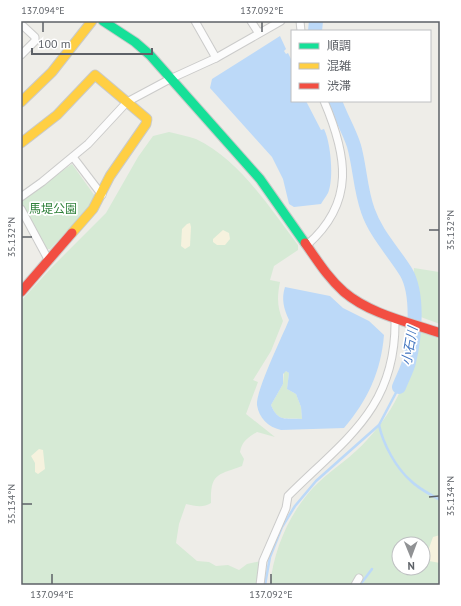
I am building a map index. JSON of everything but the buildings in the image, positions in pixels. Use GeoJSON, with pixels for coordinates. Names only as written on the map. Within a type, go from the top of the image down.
{"type":"FeatureCollection","features":[{"type":"Feature","properties":{"kind":"street"},"geometry":{"type":"LineString","coordinates":[[21,102],[52,72],[92,21]]}},
{"type":"Feature","properties":{"kind":"street"},"geometry":{"type":"LineString","coordinates":[[103,21],[135,42],[150,55],[260,179],[328,276],[344,292],[357,301],[395,318],[440,333]]}},
{"type":"Feature","properties":{"kind":"street"},"geometry":{"type":"LineString","coordinates":[[195,21],[216,58]]}},
{"type":"Feature","properties":{"kind":"street"},"geometry":{"type":"LineString","coordinates":[[251,21],[258,32]]}},
{"type":"Feature","properties":{"kind":"street"},"geometry":{"type":"LineString","coordinates":[[21,196],[88,144],[127,102],[170,79],[216,58],[258,32],[280,21]]}},
{"type":"Feature","properties":{"kind":"street"},"geometry":{"type":"LineString","coordinates":[[21,24],[36,37],[21,55]]}},
{"type":"Feature","properties":{"kind":"street"},"geometry":{"type":"LineString","coordinates":[[21,143],[57,115],[96,75],[147,119],[110,176],[102,195],[80,226],[21,292]]}},
{"type":"Feature","properties":{"kind":"street"},"geometry":{"type":"LineString","coordinates":[[307,245],[316,237],[334,213],[342,190],[343,180],[339,143],[324,102]]}},
{"type":"Feature","properties":{"kind":"street"},"geometry":{"type":"LineString","coordinates":[[72,157],[102,195]]}},
{"type":"Feature","properties":{"kind":"street"},"geometry":{"type":"LineString","coordinates":[[21,209],[49,261]]}},
{"type":"Feature","properties":{"kind":"street"},"geometry":{"type":"LineString","coordinates":[[260,585],[263,561],[286,508],[288,496],[352,435],[365,419],[378,398],[391,364],[395,340],[395,318]]}},
{"type":"Feature","properties":{"kind":"street"},"geometry":{"type":"LineString","coordinates":[[355,585],[359,578]]}},
{"type":"Feature","properties":{"kind":"green space"},"geometry":{"type":"Polygon","coordinates":[[[169,132],[196,139],[212,148],[226,159],[265,200],[298,245],[298,250],[274,266],[270,280],[280,282],[278,302],[283,321],[271,351],[253,380],[258,382],[246,414],[275,437],[257,432],[249,438],[242,445],[240,452],[244,459],[242,466],[222,473],[214,480],[212,485],[211,503],[202,506],[186,504],[179,524],[176,543],[197,561],[209,562],[216,566],[228,565],[239,570],[247,564],[261,561],[257,585],[21,585],[21,301],[52,267],[106,213],[138,157],[153,136],[169,132]]]}},
{"type":"Feature","properties":{"kind":"green space","name":"馬堤公園"},"geometry":{"type":"Polygon","coordinates":[[[72,164],[97,199],[50,249],[46,249],[21,206],[21,200],[72,164]]]}},
{"type":"Feature","properties":{"kind":"green space"},"geometry":{"type":"Polygon","coordinates":[[[440,267],[440,324],[418,316],[413,281],[414,268],[439,272],[440,267]]]}},
{"type":"Feature","properties":{"kind":"green space"},"geometry":{"type":"Polygon","coordinates":[[[417,331],[440,339],[440,585],[362,585],[365,580],[357,575],[351,585],[270,585],[275,557],[292,516],[309,492],[362,446],[378,428],[387,416],[401,390],[411,362],[417,331]]]}},
{"type":"Feature","properties":{"kind":"green space"},"geometry":{"type":"Polygon","coordinates":[[[286,371],[289,373],[287,389],[296,394],[301,407],[302,419],[287,419],[279,417],[271,405],[283,384],[284,372],[286,371]]]}},
{"type":"Feature","properties":{"kind":"sand"},"geometry":{"type":"Polygon","coordinates":[[[190,223],[190,246],[185,249],[181,246],[182,229],[190,223]]]}},
{"type":"Feature","properties":{"kind":"sand"},"geometry":{"type":"Polygon","coordinates":[[[223,230],[229,233],[230,239],[225,245],[217,245],[213,242],[213,239],[223,230]]]}},
{"type":"Feature","properties":{"kind":"sand"},"geometry":{"type":"Polygon","coordinates":[[[39,449],[43,450],[45,469],[38,474],[35,472],[35,463],[31,456],[39,449]]]}},
{"type":"Feature","properties":{"kind":"sand"},"geometry":{"type":"Polygon","coordinates":[[[440,535],[440,563],[431,561],[431,542],[433,537],[440,535]]]}},
{"type":"Feature","properties":{"kind":"water"},"geometry":{"type":"Polygon","coordinates":[[[280,36],[286,49],[284,51],[286,54],[288,53],[291,59],[291,102],[307,102],[321,130],[324,129],[328,143],[331,161],[331,179],[328,193],[321,204],[294,207],[289,204],[283,179],[272,157],[210,88],[212,79],[280,36]]]}},
{"type":"Feature","properties":{"kind":"water"},"geometry":{"type":"Polygon","coordinates":[[[285,287],[330,296],[343,308],[369,321],[384,335],[380,361],[372,384],[360,407],[344,428],[276,429],[262,418],[258,410],[257,405],[261,388],[289,320],[283,296],[285,287]],[[286,371],[283,374],[283,384],[271,405],[279,417],[287,419],[302,419],[301,407],[296,394],[287,389],[289,373],[286,371]]]}},
{"type":"Feature","properties":{"kind":"waterway","name":"小石川"},"geometry":{"type":"LineString","coordinates":[[315,30],[316,21]]}},
{"type":"Feature","properties":{"kind":"waterway","name":"小石川"},"geometry":{"type":"LineString","coordinates":[[335,102],[354,146],[363,195],[371,219],[380,235],[406,272],[413,292],[415,316],[413,341],[408,365],[399,387]]}},
{"type":"Feature","properties":{"kind":"waterway","name":"小石川"},"geometry":{"type":"LineString","coordinates":[[265,585],[270,557],[282,527],[295,506],[316,481],[379,425],[399,387]]}},
{"type":"Feature","properties":{"kind":"waterway"},"geometry":{"type":"LineString","coordinates":[[379,425],[387,448],[395,463],[405,476],[414,484],[440,500]]}},
{"type":"Feature","properties":{"kind":"waterway"},"geometry":{"type":"LineString","coordinates":[[360,585],[372,569]]}},
{"type":"Feature","properties":{"kind":"traffic: fast"},"geometry":{"type":"LineString","coordinates":[[103,21],[135,42],[150,55],[260,179],[305,243]]}},
{"type":"Feature","properties":{"kind":"traffic: slow"},"geometry":{"type":"LineString","coordinates":[[21,102],[52,72],[92,21]]}},
{"type":"Feature","properties":{"kind":"traffic: slow"},"geometry":{"type":"LineString","coordinates":[[21,143],[57,115],[95,75],[147,119],[146,124],[110,176],[93,209],[72,233]]}},
{"type":"Feature","properties":{"kind":"traffic: jam"},"geometry":{"type":"LineString","coordinates":[[21,292],[72,233]]}},
{"type":"Feature","properties":{"kind":"traffic: jam"},"geometry":{"type":"LineString","coordinates":[[305,243],[333,281],[354,300],[390,317],[440,333]]}}]}
